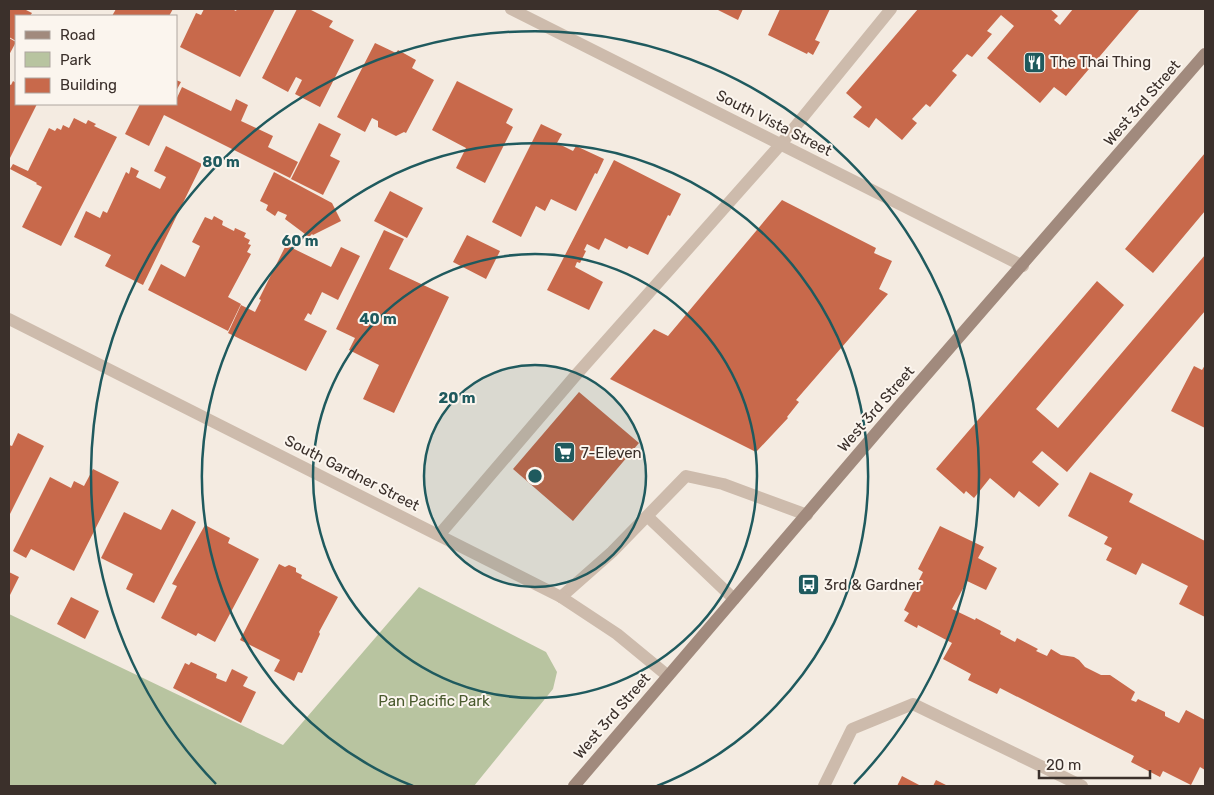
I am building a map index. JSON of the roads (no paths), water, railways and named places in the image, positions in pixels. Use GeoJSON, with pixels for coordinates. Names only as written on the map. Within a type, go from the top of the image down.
{"type":"FeatureCollection","features":[{"type":"Feature","properties":{"kind":"main road","name":"West 3rd Street"},"geometry":{"type":"LineString","coordinates":[[574,786],[900,405],[1023,266],[1205,54]]}},
{"type":"Feature","properties":{"kind":"street","name":"South Vista Street"},"geometry":{"type":"LineString","coordinates":[[511,9],[1023,266]]}},
{"type":"Feature","properties":{"kind":"street"},"geometry":{"type":"LineString","coordinates":[[439,535],[576,375],[781,144],[891,9]]}},
{"type":"Feature","properties":{"kind":"street","name":"South Gardner Street"},"geometry":{"type":"LineString","coordinates":[[9,319],[561,597],[617,634],[668,676]]}},
{"type":"Feature","properties":{"kind":"street"},"geometry":{"type":"LineString","coordinates":[[561,597],[612,552],[686,476],[723,484],[807,515]]}},
{"type":"Feature","properties":{"kind":"street"},"geometry":{"type":"LineString","coordinates":[[647,516],[734,599]]}},
{"type":"Feature","properties":{"kind":"street"},"geometry":{"type":"LineString","coordinates":[[824,786],[852,729],[913,704],[1082,786]]}},
{"type":"Feature","properties":{"kind":"place","name":"The Thai Thing"},"geometry":{"type":"Point","coordinates":[1034,62]}},
{"type":"Feature","properties":{"kind":"place","name":"7-Eleven"},"geometry":{"type":"Point","coordinates":[565,453]}},
{"type":"Feature","properties":{"kind":"place","name":"3rd & Gardner"},"geometry":{"type":"Point","coordinates":[808,585]}},
{"type":"Feature","properties":{"kind":"park label","name":"Pan Pacific Park"},"geometry":{"type":"Point","coordinates":[434,701]}}]}
